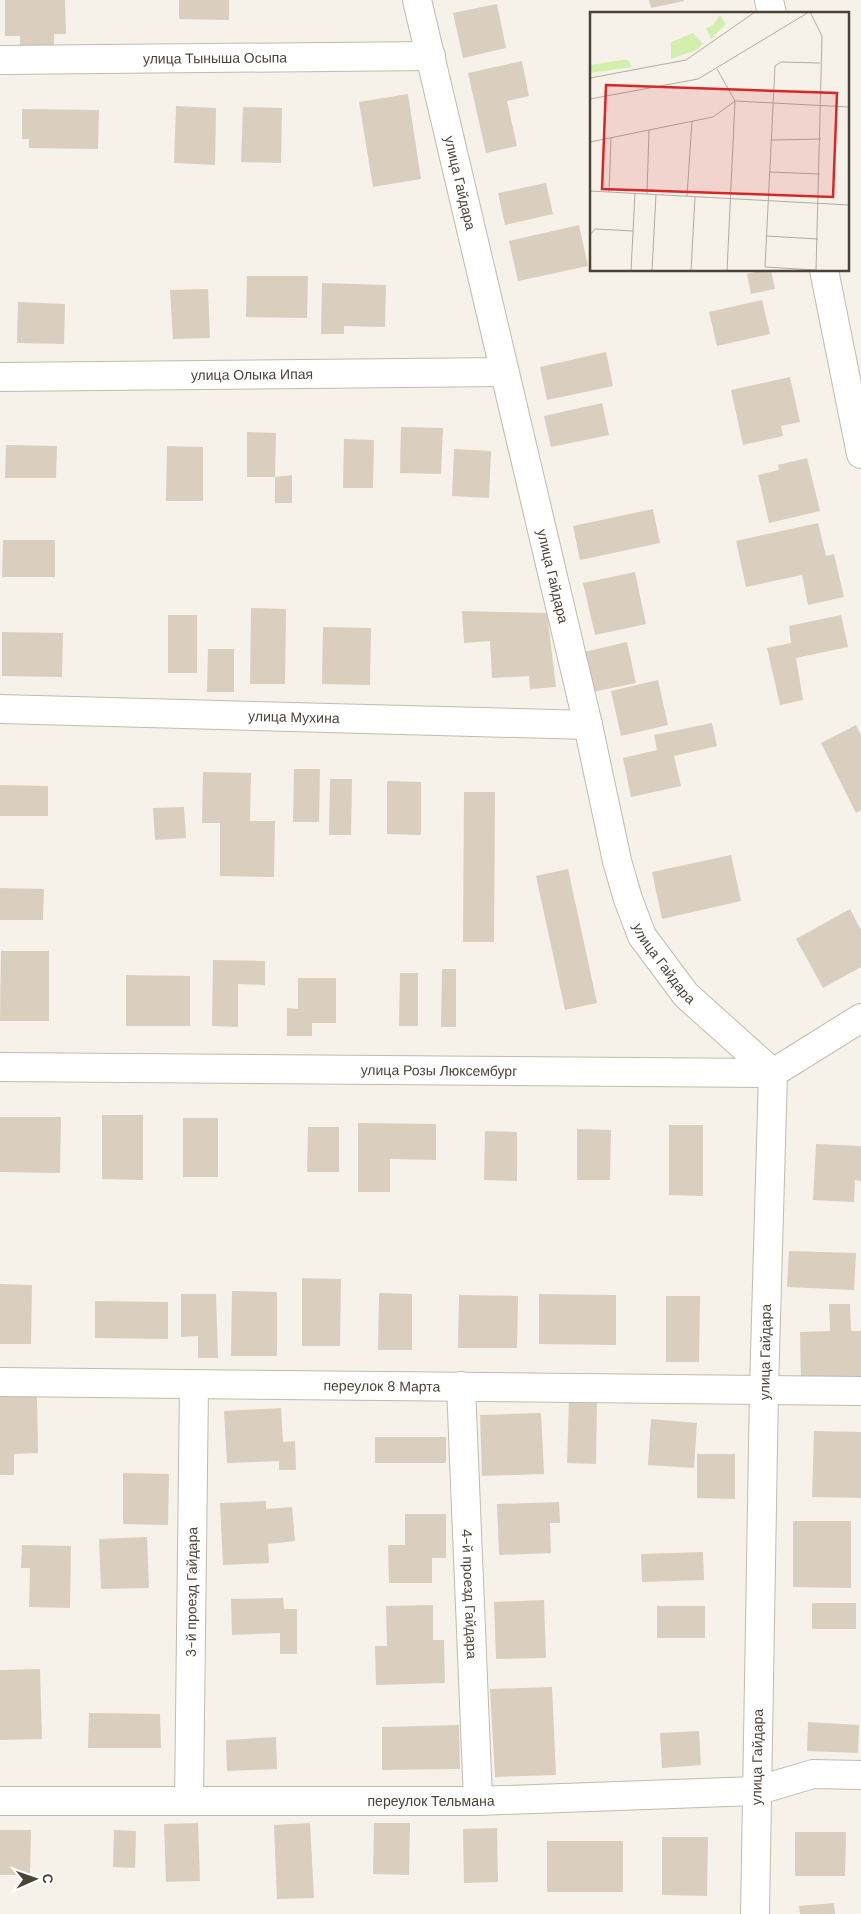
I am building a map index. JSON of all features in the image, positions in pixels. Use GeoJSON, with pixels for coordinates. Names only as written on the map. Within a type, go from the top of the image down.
{"type":"FeatureCollection","features":[{"type":"Feature","properties":{"kind":"street","name":"улица Гайдара"},"geometry":{"type":"LineString","coordinates":[[418,0],[588,725],[617,862],[628,900],[642,936],[686,995],[773,1073],[764,1389],[755,1914]]}},
{"type":"Feature","properties":{"kind":"street","name":"улица Тыныша Осыпа"},"geometry":{"type":"LineString","coordinates":[[0,60],[431,56]]}},
{"type":"Feature","properties":{"kind":"street"},"geometry":{"type":"LineString","coordinates":[[824,271],[861,454]]}},
{"type":"Feature","properties":{"kind":"street","name":"улица Олыка Ипая"},"geometry":{"type":"LineString","coordinates":[[0,377],[504,372]]}},
{"type":"Feature","properties":{"kind":"street","name":"улица Мухина"},"geometry":{"type":"LineString","coordinates":[[0,709],[588,725]]}},
{"type":"Feature","properties":{"kind":"street"},"geometry":{"type":"LineString","coordinates":[[773,1073],[861,1018]]}},
{"type":"Feature","properties":{"kind":"street","name":"улица Розы Люксембург"},"geometry":{"type":"LineString","coordinates":[[0,1067],[773,1073]]}},
{"type":"Feature","properties":{"kind":"street","name":"переулок 8 Марта"},"geometry":{"type":"LineString","coordinates":[[0,1382],[861,1391]]}},
{"type":"Feature","properties":{"kind":"street","name":"3-й проезд Гайдара"},"geometry":{"type":"LineString","coordinates":[[189,1801],[194,1384]]}},
{"type":"Feature","properties":{"kind":"street","name":"4-й проезд Гайдара"},"geometry":{"type":"LineString","coordinates":[[461,1386],[478,1800]]}},
{"type":"Feature","properties":{"kind":"street","name":"переулок Тельмана"},"geometry":{"type":"LineString","coordinates":[[0,1801],[478,1800],[756,1790],[812,1774],[861,1775]]}},
{"type":"Feature","properties":{"kind":"building"},"geometry":{"type":"Polygon","coordinates":[[[5,0],[65,0],[66,34],[54,34],[54,49],[20,50],[20,36],[5,36],[5,0]]]}},
{"type":"Feature","properties":{"kind":"building"},"geometry":{"type":"Polygon","coordinates":[[[179,0],[229,0],[229,20],[179,19],[179,0]]]}},
{"type":"Feature","properties":{"kind":"building"},"geometry":{"type":"Polygon","coordinates":[[[649,0],[684,0],[684,1],[651,8],[649,0]]]}},
{"type":"Feature","properties":{"kind":"building"},"geometry":{"type":"Polygon","coordinates":[[[497,4],[506,48],[463,58],[453,13],[497,4]]]}},
{"type":"Feature","properties":{"kind":"building"},"geometry":{"type":"Polygon","coordinates":[[[522,61],[529,96],[507,101],[517,146],[486,153],[468,73],[522,61]]]}},
{"type":"Feature","properties":{"kind":"building"},"geometry":{"type":"Polygon","coordinates":[[[408,94],[421,179],[373,187],[359,102],[408,94]]]}},
{"type":"Feature","properties":{"kind":"building"},"geometry":{"type":"Polygon","coordinates":[[[176,106],[216,108],[215,165],[174,163],[176,106]]]}},
{"type":"Feature","properties":{"kind":"building"},"geometry":{"type":"Polygon","coordinates":[[[243,107],[282,108],[281,163],[241,162],[243,107]]]}},
{"type":"Feature","properties":{"kind":"building"},"geometry":{"type":"Polygon","coordinates":[[[22,109],[99,110],[98,149],[29,148],[29,139],[22,139],[22,109]]]}},
{"type":"Feature","properties":{"kind":"building"},"geometry":{"type":"Polygon","coordinates":[[[546,183],[553,214],[505,225],[498,193],[546,183]]]}},
{"type":"Feature","properties":{"kind":"building"},"geometry":{"type":"Polygon","coordinates":[[[579,225],[588,266],[518,281],[509,241],[579,225]]]}},
{"type":"Feature","properties":{"kind":"building"},"geometry":{"type":"Polygon","coordinates":[[[759,271],[771,271],[775,289],[751,294],[747,274],[759,271]]]}},
{"type":"Feature","properties":{"kind":"building"},"geometry":{"type":"Polygon","coordinates":[[[247,276],[308,276],[307,318],[246,317],[247,276]]]}},
{"type":"Feature","properties":{"kind":"building"},"geometry":{"type":"Polygon","coordinates":[[[322,283],[386,285],[385,327],[344,326],[344,334],[321,334],[322,283]]]}},
{"type":"Feature","properties":{"kind":"building"},"geometry":{"type":"Polygon","coordinates":[[[208,289],[210,338],[173,339],[170,290],[208,289]]]}},
{"type":"Feature","properties":{"kind":"building"},"geometry":{"type":"Polygon","coordinates":[[[762,300],[770,334],[717,346],[709,312],[762,300]]]}},
{"type":"Feature","properties":{"kind":"building"},"geometry":{"type":"Polygon","coordinates":[[[18,302],[65,304],[64,344],[17,343],[18,302]]]}},
{"type":"Feature","properties":{"kind":"building"},"geometry":{"type":"Polygon","coordinates":[[[606,352],[613,386],[547,400],[540,367],[606,352]]]}},
{"type":"Feature","properties":{"kind":"building"},"geometry":{"type":"Polygon","coordinates":[[[790,377],[800,422],[781,426],[783,436],[743,445],[731,390],[790,377]]]}},
{"type":"Feature","properties":{"kind":"building"},"geometry":{"type":"Polygon","coordinates":[[[602,403],[609,435],[551,447],[544,416],[602,403]]]}},
{"type":"Feature","properties":{"kind":"building"},"geometry":{"type":"Polygon","coordinates":[[[401,427],[443,428],[441,474],[400,473],[401,427]]]}},
{"type":"Feature","properties":{"kind":"building"},"geometry":{"type":"Polygon","coordinates":[[[247,432],[276,433],[275,477],[247,477],[247,432]]]}},
{"type":"Feature","properties":{"kind":"building"},"geometry":{"type":"Polygon","coordinates":[[[344,439],[374,440],[373,488],[343,488],[344,439]]]}},
{"type":"Feature","properties":{"kind":"building"},"geometry":{"type":"Polygon","coordinates":[[[6,445],[57,446],[56,478],[5,478],[6,445]]]}},
{"type":"Feature","properties":{"kind":"building"},"geometry":{"type":"Polygon","coordinates":[[[167,446],[203,447],[203,501],[166,501],[167,446]]]}},
{"type":"Feature","properties":{"kind":"building"},"geometry":{"type":"Polygon","coordinates":[[[454,449],[491,451],[489,498],[452,496],[454,449]]]}},
{"type":"Feature","properties":{"kind":"building"},"geometry":{"type":"Polygon","coordinates":[[[807,458],[820,511],[769,523],[758,475],[779,470],[778,465],[807,458]]]}},
{"type":"Feature","properties":{"kind":"building"},"geometry":{"type":"Polygon","coordinates":[[[292,475],[292,503],[275,503],[275,477],[292,475]]]}},
{"type":"Feature","properties":{"kind":"building"},"geometry":{"type":"Polygon","coordinates":[[[653,509],[660,543],[580,560],[573,526],[653,509]]]}},
{"type":"Feature","properties":{"kind":"building"},"geometry":{"type":"Polygon","coordinates":[[[818,523],[826,556],[834,554],[844,597],[808,605],[802,575],[746,587],[736,541],[818,523]]]}},
{"type":"Feature","properties":{"kind":"building"},"geometry":{"type":"Polygon","coordinates":[[[3,540],[55,540],[55,577],[2,577],[3,540]]]}},
{"type":"Feature","properties":{"kind":"building"},"geometry":{"type":"Polygon","coordinates":[[[635,572],[646,624],[595,635],[583,583],[635,572]]]}},
{"type":"Feature","properties":{"kind":"building"},"geometry":{"type":"Polygon","coordinates":[[[251,608],[286,609],[285,684],[250,684],[251,608]]]}},
{"type":"Feature","properties":{"kind":"building"},"geometry":{"type":"Polygon","coordinates":[[[462,611],[547,613],[556,687],[530,689],[529,676],[492,678],[490,641],[464,643],[462,611]]]}},
{"type":"Feature","properties":{"kind":"building"},"geometry":{"type":"Polygon","coordinates":[[[168,615],[197,615],[197,673],[168,673],[168,615]]]}},
{"type":"Feature","properties":{"kind":"building"},"geometry":{"type":"Polygon","coordinates":[[[841,615],[848,647],[796,658],[803,700],[780,705],[767,648],[791,643],[789,626],[841,615]]]}},
{"type":"Feature","properties":{"kind":"building"},"geometry":{"type":"Polygon","coordinates":[[[323,627],[371,628],[370,685],[322,684],[323,627]]]}},
{"type":"Feature","properties":{"kind":"building"},"geometry":{"type":"Polygon","coordinates":[[[2,632],[63,633],[62,677],[2,676],[2,632]]]}},
{"type":"Feature","properties":{"kind":"building"},"geometry":{"type":"Polygon","coordinates":[[[627,642],[636,683],[593,692],[584,652],[627,642]]]}},
{"type":"Feature","properties":{"kind":"building"},"geometry":{"type":"Polygon","coordinates":[[[208,649],[234,649],[234,692],[207,692],[208,649]]]}},
{"type":"Feature","properties":{"kind":"building"},"geometry":{"type":"Polygon","coordinates":[[[658,680],[668,725],[621,736],[611,691],[658,680]]]}},
{"type":"Feature","properties":{"kind":"building"},"geometry":{"type":"Polygon","coordinates":[[[712,723],[717,746],[674,756],[681,786],[631,797],[623,758],[657,750],[654,735],[712,723]]]}},
{"type":"Feature","properties":{"kind":"building"},"geometry":{"type":"Polygon","coordinates":[[[856,725],[861,735],[861,810],[856,813],[821,743],[856,725]]]}},
{"type":"Feature","properties":{"kind":"building"},"geometry":{"type":"Polygon","coordinates":[[[294,769],[320,769],[319,822],[293,822],[294,769]]]}},
{"type":"Feature","properties":{"kind":"building"},"geometry":{"type":"Polygon","coordinates":[[[203,772],[251,773],[250,821],[275,821],[274,877],[220,876],[220,823],[202,823],[203,772]]]}},
{"type":"Feature","properties":{"kind":"building"},"geometry":{"type":"Polygon","coordinates":[[[330,779],[352,779],[351,835],[329,835],[330,779]]]}},
{"type":"Feature","properties":{"kind":"building"},"geometry":{"type":"Polygon","coordinates":[[[387,781],[421,782],[421,835],[387,834],[387,781]]]}},
{"type":"Feature","properties":{"kind":"building"},"geometry":{"type":"Polygon","coordinates":[[[0,785],[48,786],[48,816],[0,816],[0,785]]]}},
{"type":"Feature","properties":{"kind":"building"},"geometry":{"type":"Polygon","coordinates":[[[464,792],[495,792],[494,942],[463,942],[464,792]]]}},
{"type":"Feature","properties":{"kind":"building"},"geometry":{"type":"Polygon","coordinates":[[[184,807],[186,838],[155,840],[153,808],[184,807]]]}},
{"type":"Feature","properties":{"kind":"building"},"geometry":{"type":"Polygon","coordinates":[[[731,855],[741,901],[662,919],[652,872],[731,855]]]}},
{"type":"Feature","properties":{"kind":"building"},"geometry":{"type":"Polygon","coordinates":[[[568,869],[597,1003],[565,1010],[536,876],[568,869]]]}},
{"type":"Feature","properties":{"kind":"building"},"geometry":{"type":"Polygon","coordinates":[[[0,888],[44,889],[43,920],[0,920],[0,888]]]}},
{"type":"Feature","properties":{"kind":"building"},"geometry":{"type":"Polygon","coordinates":[[[850,909],[861,930],[861,967],[823,988],[796,939],[850,909]]]}},
{"type":"Feature","properties":{"kind":"building"},"geometry":{"type":"Polygon","coordinates":[[[1,951],[49,951],[49,1021],[0,1021],[1,951]]]}},
{"type":"Feature","properties":{"kind":"building"},"geometry":{"type":"Polygon","coordinates":[[[213,960],[265,961],[265,985],[238,984],[238,1027],[212,1026],[213,960]]]}},
{"type":"Feature","properties":{"kind":"building"},"geometry":{"type":"Polygon","coordinates":[[[442,969],[456,969],[456,1027],[441,1027],[442,969]]]}},
{"type":"Feature","properties":{"kind":"building"},"geometry":{"type":"Polygon","coordinates":[[[400,973],[418,973],[418,1026],[399,1026],[400,973]]]}},
{"type":"Feature","properties":{"kind":"building"},"geometry":{"type":"Polygon","coordinates":[[[126,975],[190,976],[190,1026],[126,1026],[126,975]]]}},
{"type":"Feature","properties":{"kind":"building"},"geometry":{"type":"Polygon","coordinates":[[[298,978],[336,978],[336,1023],[312,1023],[312,1036],[287,1036],[287,1008],[298,1009],[298,978]]]}},
{"type":"Feature","properties":{"kind":"building"},"geometry":{"type":"Polygon","coordinates":[[[102,1115],[143,1115],[143,1180],[102,1179],[102,1115]]]}},
{"type":"Feature","properties":{"kind":"building"},"geometry":{"type":"Polygon","coordinates":[[[0,1117],[61,1117],[60,1173],[0,1172],[0,1117]]]}},
{"type":"Feature","properties":{"kind":"building"},"geometry":{"type":"Polygon","coordinates":[[[183,1118],[218,1118],[218,1177],[183,1177],[183,1118]]]}},
{"type":"Feature","properties":{"kind":"building"},"geometry":{"type":"Polygon","coordinates":[[[358,1123],[436,1124],[436,1160],[390,1159],[390,1192],[358,1192],[358,1123]]]}},
{"type":"Feature","properties":{"kind":"building"},"geometry":{"type":"Polygon","coordinates":[[[669,1125],[703,1125],[703,1196],[669,1195],[669,1125]]]}},
{"type":"Feature","properties":{"kind":"building"},"geometry":{"type":"Polygon","coordinates":[[[308,1127],[339,1127],[339,1172],[307,1172],[308,1127]]]}},
{"type":"Feature","properties":{"kind":"building"},"geometry":{"type":"Polygon","coordinates":[[[577,1129],[611,1130],[610,1180],[577,1180],[577,1129]]]}},
{"type":"Feature","properties":{"kind":"building"},"geometry":{"type":"Polygon","coordinates":[[[485,1131],[517,1132],[517,1181],[484,1180],[485,1131]]]}},
{"type":"Feature","properties":{"kind":"building"},"geometry":{"type":"Polygon","coordinates":[[[816,1144],[861,1146],[861,1181],[855,1180],[854,1202],[813,1200],[816,1144]]]}},
{"type":"Feature","properties":{"kind":"building"},"geometry":{"type":"Polygon","coordinates":[[[789,1251],[856,1253],[854,1290],[787,1287],[789,1251]]]}},
{"type":"Feature","properties":{"kind":"building"},"geometry":{"type":"Polygon","coordinates":[[[302,1278],[341,1279],[340,1346],[302,1346],[302,1278]]]}},
{"type":"Feature","properties":{"kind":"building"},"geometry":{"type":"Polygon","coordinates":[[[0,1284],[32,1285],[31,1344],[0,1344],[0,1284]]]}},
{"type":"Feature","properties":{"kind":"building"},"geometry":{"type":"Polygon","coordinates":[[[232,1291],[277,1292],[277,1356],[231,1356],[232,1291]]]}},
{"type":"Feature","properties":{"kind":"building"},"geometry":{"type":"Polygon","coordinates":[[[379,1293],[412,1294],[412,1350],[378,1350],[379,1293]]]}},
{"type":"Feature","properties":{"kind":"building"},"geometry":{"type":"Polygon","coordinates":[[[181,1294],[216,1294],[218,1358],[198,1358],[198,1336],[181,1337],[181,1294]]]}},
{"type":"Feature","properties":{"kind":"building"},"geometry":{"type":"Polygon","coordinates":[[[539,1294],[616,1295],[616,1345],[539,1344],[539,1294]]]}},
{"type":"Feature","properties":{"kind":"building"},"geometry":{"type":"Polygon","coordinates":[[[459,1295],[518,1296],[517,1348],[458,1348],[459,1295]]]}},
{"type":"Feature","properties":{"kind":"building"},"geometry":{"type":"Polygon","coordinates":[[[666,1296],[700,1296],[699,1362],[666,1362],[666,1296]]]}},
{"type":"Feature","properties":{"kind":"building"},"geometry":{"type":"Polygon","coordinates":[[[95,1301],[168,1302],[168,1339],[95,1338],[95,1301]]]}},
{"type":"Feature","properties":{"kind":"building"},"geometry":{"type":"Polygon","coordinates":[[[829,1304],[850,1304],[851,1331],[861,1331],[861,1380],[801,1381],[800,1332],[830,1331],[829,1304]]]}},
{"type":"Feature","properties":{"kind":"building"},"geometry":{"type":"Polygon","coordinates":[[[37,1396],[38,1453],[14,1454],[14,1475],[0,1475],[0,1397],[37,1396]]]}},
{"type":"Feature","properties":{"kind":"building"},"geometry":{"type":"Polygon","coordinates":[[[569,1399],[597,1400],[596,1464],[567,1463],[569,1399]]]}},
{"type":"Feature","properties":{"kind":"building"},"geometry":{"type":"Polygon","coordinates":[[[281,1408],[283,1442],[295,1441],[296,1470],[279,1470],[279,1461],[227,1463],[224,1411],[281,1408]]]}},
{"type":"Feature","properties":{"kind":"building"},"geometry":{"type":"Polygon","coordinates":[[[541,1413],[544,1474],[482,1476],[480,1415],[541,1413]]]}},
{"type":"Feature","properties":{"kind":"building"},"geometry":{"type":"Polygon","coordinates":[[[651,1419],[697,1423],[694,1468],[648,1465],[651,1419]]]}},
{"type":"Feature","properties":{"kind":"building"},"geometry":{"type":"Polygon","coordinates":[[[814,1431],[861,1432],[861,1498],[812,1497],[814,1431]]]}},
{"type":"Feature","properties":{"kind":"building"},"geometry":{"type":"Polygon","coordinates":[[[375,1437],[446,1437],[446,1463],[375,1463],[375,1437]]]}},
{"type":"Feature","properties":{"kind":"building"},"geometry":{"type":"Polygon","coordinates":[[[697,1454],[735,1454],[735,1499],[697,1498],[697,1454]]]}},
{"type":"Feature","properties":{"kind":"building"},"geometry":{"type":"Polygon","coordinates":[[[123,1473],[169,1474],[168,1525],[123,1524],[123,1473]]]}},
{"type":"Feature","properties":{"kind":"building"},"geometry":{"type":"Polygon","coordinates":[[[266,1501],[266,1509],[292,1507],[295,1541],[268,1544],[269,1563],[223,1565],[220,1503],[266,1501]]]}},
{"type":"Feature","properties":{"kind":"building"},"geometry":{"type":"Polygon","coordinates":[[[559,1502],[560,1523],[550,1523],[551,1553],[499,1555],[497,1504],[559,1502]]]}},
{"type":"Feature","properties":{"kind":"building"},"geometry":{"type":"Polygon","coordinates":[[[405,1514],[446,1514],[446,1558],[432,1558],[432,1583],[389,1583],[388,1545],[405,1545],[405,1514]]]}},
{"type":"Feature","properties":{"kind":"building"},"geometry":{"type":"Polygon","coordinates":[[[793,1521],[851,1521],[851,1588],[793,1587],[793,1521]]]}},
{"type":"Feature","properties":{"kind":"building"},"geometry":{"type":"Polygon","coordinates":[[[147,1537],[149,1588],[101,1589],[99,1539],[147,1537]]]}},
{"type":"Feature","properties":{"kind":"building"},"geometry":{"type":"Polygon","coordinates":[[[22,1545],[71,1546],[70,1608],[29,1607],[30,1568],[21,1568],[22,1545]]]}},
{"type":"Feature","properties":{"kind":"building"},"geometry":{"type":"Polygon","coordinates":[[[703,1552],[704,1580],[642,1582],[641,1554],[703,1552]]]}},
{"type":"Feature","properties":{"kind":"building"},"geometry":{"type":"Polygon","coordinates":[[[283,1598],[284,1609],[297,1609],[297,1654],[280,1654],[280,1633],[232,1635],[231,1599],[283,1598]]]}},
{"type":"Feature","properties":{"kind":"building"},"geometry":{"type":"Polygon","coordinates":[[[544,1600],[546,1658],[496,1659],[494,1602],[544,1600]]]}},
{"type":"Feature","properties":{"kind":"building"},"geometry":{"type":"Polygon","coordinates":[[[812,1603],[856,1603],[856,1629],[812,1629],[812,1603]]]}},
{"type":"Feature","properties":{"kind":"building"},"geometry":{"type":"Polygon","coordinates":[[[433,1605],[433,1640],[444,1640],[445,1683],[376,1685],[375,1646],[387,1646],[386,1606],[433,1605]]]}},
{"type":"Feature","properties":{"kind":"building"},"geometry":{"type":"Polygon","coordinates":[[[657,1606],[705,1606],[705,1638],[657,1638],[657,1606]]]}},
{"type":"Feature","properties":{"kind":"building"},"geometry":{"type":"Polygon","coordinates":[[[40,1669],[42,1739],[0,1740],[0,1670],[40,1669]]]}},
{"type":"Feature","properties":{"kind":"building"},"geometry":{"type":"Polygon","coordinates":[[[552,1687],[556,1775],[495,1777],[490,1689],[552,1687]]]}},
{"type":"Feature","properties":{"kind":"building"},"geometry":{"type":"Polygon","coordinates":[[[89,1713],[160,1714],[161,1748],[88,1748],[89,1713]]]}},
{"type":"Feature","properties":{"kind":"building"},"geometry":{"type":"Polygon","coordinates":[[[808,1722],[859,1725],[858,1753],[807,1751],[808,1722]]]}},
{"type":"Feature","properties":{"kind":"building"},"geometry":{"type":"Polygon","coordinates":[[[459,1725],[460,1769],[382,1770],[382,1727],[459,1725]]]}},
{"type":"Feature","properties":{"kind":"building"},"geometry":{"type":"Polygon","coordinates":[[[699,1731],[701,1765],[662,1768],[660,1733],[699,1731]]]}},
{"type":"Feature","properties":{"kind":"building"},"geometry":{"type":"Polygon","coordinates":[[[276,1737],[277,1769],[227,1771],[226,1740],[276,1737]]]}},
{"type":"Feature","properties":{"kind":"building"},"geometry":{"type":"Polygon","coordinates":[[[198,1823],[200,1881],[166,1882],[164,1824],[198,1823]]]}},
{"type":"Feature","properties":{"kind":"building"},"geometry":{"type":"Polygon","coordinates":[[[310,1823],[314,1898],[277,1899],[274,1825],[310,1823]]]}},
{"type":"Feature","properties":{"kind":"building"},"geometry":{"type":"Polygon","coordinates":[[[374,1823],[410,1823],[409,1875],[373,1874],[374,1823]]]}},
{"type":"Feature","properties":{"kind":"building"},"geometry":{"type":"Polygon","coordinates":[[[497,1828],[498,1882],[464,1883],[463,1829],[497,1828]]]}},
{"type":"Feature","properties":{"kind":"building"},"geometry":{"type":"Polygon","coordinates":[[[0,1830],[31,1830],[30,1875],[0,1875],[0,1830]]]}},
{"type":"Feature","properties":{"kind":"building"},"geometry":{"type":"Polygon","coordinates":[[[114,1830],[136,1831],[135,1868],[113,1867],[114,1830]]]}},
{"type":"Feature","properties":{"kind":"building"},"geometry":{"type":"Polygon","coordinates":[[[795,1832],[846,1832],[845,1876],[795,1876],[795,1832]]]}},
{"type":"Feature","properties":{"kind":"building"},"geometry":{"type":"Polygon","coordinates":[[[662,1837],[708,1837],[707,1896],[662,1895],[662,1837]]]}},
{"type":"Feature","properties":{"kind":"building"},"geometry":{"type":"Polygon","coordinates":[[[547,1841],[623,1841],[623,1892],[547,1892],[547,1841]]]}},
{"type":"Feature","properties":{"kind":"building"},"geometry":{"type":"Polygon","coordinates":[[[834,1903],[835,1914],[800,1914],[799,1906],[834,1903]]]}}]}
